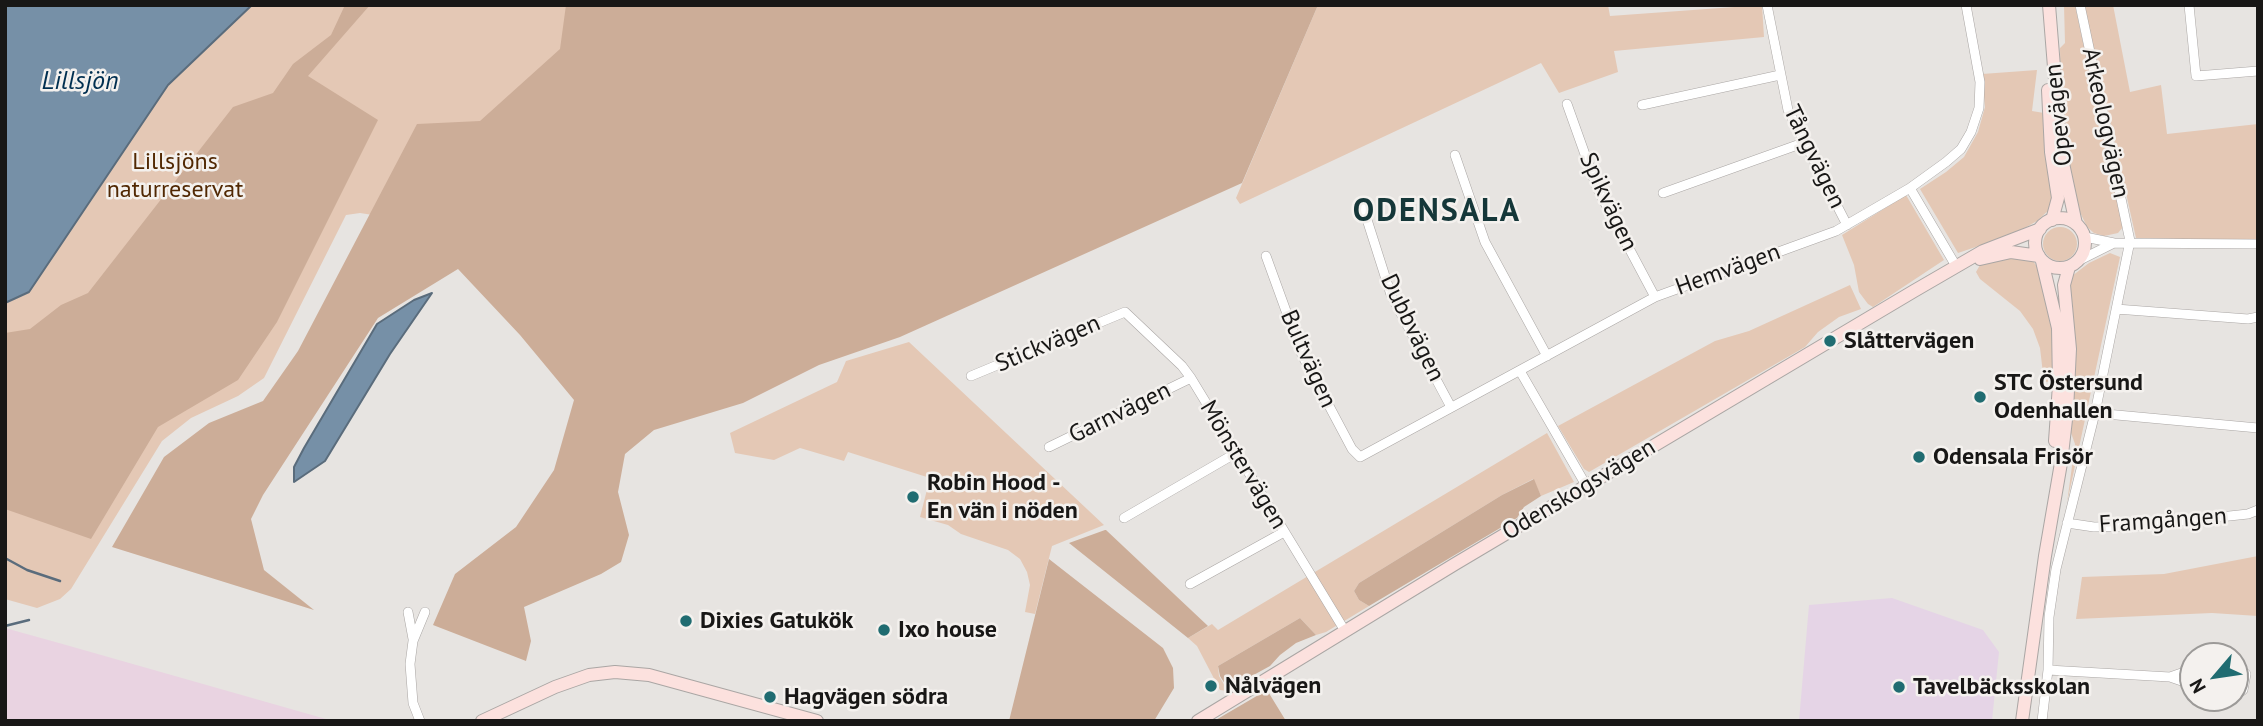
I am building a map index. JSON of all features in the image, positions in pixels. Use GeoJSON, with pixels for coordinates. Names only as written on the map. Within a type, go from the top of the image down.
{"type":"FeatureCollection","features":[{"type":"Feature","properties":{"kind":"street","name":"Tångvägen"},"geometry":{"type":"LineString","coordinates":[[1767,5],[1788,110],[1847,225]]}},
{"type":"Feature","properties":{"kind":"street","name":"Hemvägen"},"geometry":{"type":"LineString","coordinates":[[1360,457],[1655,296],[1836,231],[1910,188],[1946,162],[1961,149],[1972,132],[1979,108],[1980,82],[1966,5]]}},
{"type":"Feature","properties":{"kind":"street","name":"Opevägen"},"geometry":{"type":"LineString","coordinates":[[2049,5],[2048,109],[2058,198],[2052,220]]}},
{"type":"Feature","properties":{"kind":"street","name":"Opevägen"},"geometry":{"type":"LineString","coordinates":[[2049,5],[2061,154],[2076,224]]}},
{"type":"Feature","properties":{"kind":"street","name":"Arkeologvägen"},"geometry":{"type":"LineString","coordinates":[[2080,5],[2130,242]]}},
{"type":"Feature","properties":{"kind":"street"},"geometry":{"type":"LineString","coordinates":[[2189,5],[2196,76],[2258,71]]}},
{"type":"Feature","properties":{"kind":"street"},"geometry":{"type":"LineString","coordinates":[[1642,105],[1780,75]]}},
{"type":"Feature","properties":{"kind":"street","name":"Spikvägen"},"geometry":{"type":"LineString","coordinates":[[1567,104],[1597,188],[1655,296]]}},
{"type":"Feature","properties":{"kind":"street"},"geometry":{"type":"LineString","coordinates":[[1663,193],[1803,143]]}},
{"type":"Feature","properties":{"kind":"street"},"geometry":{"type":"LineString","coordinates":[[1455,155],[1485,242],[1547,356]]}},
{"type":"Feature","properties":{"kind":"street"},"geometry":{"type":"LineString","coordinates":[[1910,188],[1960,265]]}},
{"type":"Feature","properties":{"kind":"street","name":"Dubbvägen"},"geometry":{"type":"LineString","coordinates":[[1363,207],[1391,295],[1451,407]]}},
{"type":"Feature","properties":{"kind":"street"},"geometry":{"type":"LineString","coordinates":[[2022,721],[2061,463],[2067,411],[2070,349],[2063,285],[2074,263],[2084,253],[2085,237],[2076,224],[2063,218],[2052,220],[2040,229],[2035,243],[2051,292],[2058,339],[2059,385],[2053,508]]}},
{"type":"Feature","properties":{"kind":"street","name":"Odenskogsvägen"},"geometry":{"type":"LineString","coordinates":[[1198,721],[1983,251],[2040,229]]}},
{"type":"Feature","properties":{"kind":"street"},"geometry":{"type":"LineString","coordinates":[[2085,237],[2113,243],[2258,244]]}},
{"type":"Feature","properties":{"kind":"street"},"geometry":{"type":"LineString","coordinates":[[2042,721],[2048,670],[2049,617],[2056,569],[2095,413],[2130,242]]}},
{"type":"Feature","properties":{"kind":"street"},"geometry":{"type":"LineString","coordinates":[[2040,258],[2054,268],[2074,263],[2113,243]]}},
{"type":"Feature","properties":{"kind":"street","name":"Odenskogsvägen"},"geometry":{"type":"LineString","coordinates":[[1960,265],[2011,252],[2040,258]]}},
{"type":"Feature","properties":{"kind":"street","name":"Bultvägen"},"geometry":{"type":"LineString","coordinates":[[1266,256],[1302,355],[1352,449],[1360,457]]}},
{"type":"Feature","properties":{"kind":"street"},"geometry":{"type":"LineString","coordinates":[[2116,309],[2253,318],[2258,324]]}},
{"type":"Feature","properties":{"kind":"street","name":"Stickvägen"},"geometry":{"type":"LineString","coordinates":[[971,376],[1125,312]]}},
{"type":"Feature","properties":{"kind":"street","name":"Mönstervägen"},"geometry":{"type":"LineString","coordinates":[[1125,312],[1182,366],[1191,378],[1345,631]]}},
{"type":"Feature","properties":{"kind":"street"},"geometry":{"type":"LineString","coordinates":[[1520,371],[1587,487]]}},
{"type":"Feature","properties":{"kind":"street","name":"Garnvägen"},"geometry":{"type":"LineString","coordinates":[[1049,447],[1191,378]]}},
{"type":"Feature","properties":{"kind":"street"},"geometry":{"type":"LineString","coordinates":[[2095,413],[2258,428]]}},
{"type":"Feature","properties":{"kind":"street"},"geometry":{"type":"LineString","coordinates":[[1124,518],[1236,453]]}},
{"type":"Feature","properties":{"kind":"street","name":"Framgången"},"geometry":{"type":"LineString","coordinates":[[2067,523],[2103,528],[2136,526],[2248,514],[2258,510]]}},
{"type":"Feature","properties":{"kind":"street"},"geometry":{"type":"LineString","coordinates":[[1190,584],[1284,532]]}},
{"type":"Feature","properties":{"kind":"street"},"geometry":{"type":"LineString","coordinates":[[408,612],[413,641]]}},
{"type":"Feature","properties":{"kind":"street"},"geometry":{"type":"LineString","coordinates":[[420,721],[413,703],[410,664],[413,641],[425,612]]}},
{"type":"Feature","properties":{"kind":"street"},"geometry":{"type":"LineString","coordinates":[[2048,670],[2170,677],[2179,680]]}},
{"type":"Feature","properties":{"kind":"street"},"geometry":{"type":"LineString","coordinates":[[482,721],[555,687],[589,675],[615,672],[649,675],[817,721]]}},
{"type":"Feature","properties":{"kind":"street"},"geometry":{"type":"LineString","coordinates":[[2170,677],[2179,674]]}},
{"type":"Feature","properties":{"kind":"shaded area"},"geometry":{"type":"Polygon","coordinates":[[[345,5],[370,5],[308,76],[378,120],[277,322],[238,380],[158,427],[91,539],[5,509],[5,333],[30,329],[61,305],[88,293],[233,107],[273,93],[293,64],[331,35],[345,5]]]}},
{"type":"Feature","properties":{"kind":"shaded area"},"geometry":{"type":"Polygon","coordinates":[[[566,5],[1318,5],[1242,183],[900,337],[819,365],[743,403],[654,430],[625,454],[618,492],[629,535],[621,562],[601,574],[524,607],[531,641],[526,661],[433,625],[455,574],[516,527],[554,470],[574,400],[520,335],[458,269],[378,318],[263,495],[251,519],[264,570],[314,610],[112,547],[164,457],[209,423],[263,401],[298,351],[417,124],[480,121],[560,49],[566,5]]]}},
{"type":"Feature","properties":{"kind":"shaded area"},"geometry":{"type":"Polygon","coordinates":[[[1534,479],[1541,496],[1524,507],[1517,518],[1369,606],[1359,600],[1354,591],[1359,583],[1502,495],[1534,479]]]}},
{"type":"Feature","properties":{"kind":"shaded area"},"geometry":{"type":"Polygon","coordinates":[[[1106,530],[1208,626],[1188,638],[1069,543],[1106,530]]]}},
{"type":"Feature","properties":{"kind":"shaded area"},"geometry":{"type":"Polygon","coordinates":[[[1049,559],[1163,648],[1173,668],[1174,688],[1154,721],[1009,721],[1049,559]]]}},
{"type":"Feature","properties":{"kind":"shaded area","name":"Tavelbäcksskolan"},"geometry":{"type":"Polygon","coordinates":[[[1892,598],[1983,630],[1999,652],[1992,721],[1799,721],[1809,605],[1892,598]]]}},
{"type":"Feature","properties":{"kind":"shaded area"},"geometry":{"type":"Polygon","coordinates":[[[1300,618],[1316,635],[1296,643],[1270,666],[1228,689],[1220,676],[1218,666],[1300,618]]]}},
{"type":"Feature","properties":{"kind":"shaded area"},"geometry":{"type":"Polygon","coordinates":[[[5,628],[59,643],[333,721],[5,721],[5,628]]]}},
{"type":"Feature","properties":{"kind":"shaded area"},"geometry":{"type":"Polygon","coordinates":[[[1267,690],[1286,721],[1214,721],[1267,690]]]}},
{"type":"Feature","properties":{"kind":"green space","name":"Lillsjöns naturreservat"},"geometry":{"type":"Polygon","coordinates":[[[5,5],[649,5],[444,226],[360,213],[346,215],[264,378],[238,396],[191,418],[162,441],[71,589],[60,599],[37,608],[5,599],[5,5]]]}},
{"type":"Feature","properties":{"kind":"green space"},"geometry":{"type":"Polygon","coordinates":[[[1318,5],[1608,5],[1610,16],[1762,5],[1764,37],[1614,51],[1618,72],[1559,93],[1541,63],[1240,204],[1236,198],[1318,5]]]}},
{"type":"Feature","properties":{"kind":"green space"},"geometry":{"type":"Polygon","coordinates":[[[2064,5],[2075,5],[2123,227],[2118,233],[2104,236],[2087,227],[2080,212],[2070,171],[2061,115],[2060,48],[2065,43],[2064,5]]]}},
{"type":"Feature","properties":{"kind":"green space"},"geometry":{"type":"Polygon","coordinates":[[[2084,5],[2113,5],[2130,92],[2161,85],[2167,134],[2258,124],[2258,241],[2136,238],[2084,5]]]}},
{"type":"Feature","properties":{"kind":"green space"},"geometry":{"type":"Polygon","coordinates":[[[2037,70],[2032,111],[2044,113],[2051,208],[2037,221],[2014,234],[1958,253],[1920,189],[1964,157],[1978,132],[1985,107],[1982,74],[2037,70]]]}},
{"type":"Feature","properties":{"kind":"green space"},"geometry":{"type":"Polygon","coordinates":[[[1906,195],[1944,260],[1873,307],[1859,292],[1854,265],[1842,235],[1906,195]]]}},
{"type":"Feature","properties":{"kind":"green space"},"geometry":{"type":"Polygon","coordinates":[[[2060,227],[2072,232],[2077,244],[2072,256],[2060,261],[2048,256],[2043,244],[2048,232],[2060,227]]]}},
{"type":"Feature","properties":{"kind":"green space"},"geometry":{"type":"Polygon","coordinates":[[[2110,253],[2120,257],[2067,503],[2075,444],[2070,430],[2069,286],[2072,276],[2089,263],[2110,253]]]}},
{"type":"Feature","properties":{"kind":"green space"},"geometry":{"type":"Polygon","coordinates":[[[2019,256],[2033,261],[2040,271],[2053,332],[2055,381],[2044,382],[2040,348],[2033,329],[2020,311],[1980,279],[1976,272],[1980,265],[2019,256]]]}},
{"type":"Feature","properties":{"kind":"green space"},"geometry":{"type":"Polygon","coordinates":[[[1850,285],[1861,309],[1839,317],[1818,332],[1805,347],[1589,472],[1584,469],[1558,426],[1715,341],[1749,331],[1850,285]]]}},
{"type":"Feature","properties":{"kind":"green space"},"geometry":{"type":"Polygon","coordinates":[[[909,342],[1104,525],[1052,546],[1035,614],[1025,612],[1030,585],[1020,559],[1008,550],[961,534],[948,525],[920,517],[930,478],[848,452],[844,461],[800,448],[774,460],[735,453],[730,433],[837,382],[846,361],[909,342]]]}},
{"type":"Feature","properties":{"kind":"green space"},"geometry":{"type":"Polygon","coordinates":[[[1547,433],[1574,482],[1541,496],[1533,479],[1502,495],[1359,583],[1354,591],[1359,600],[1369,606],[1326,632],[1316,635],[1300,618],[1218,666],[1219,676],[1228,691],[1220,690],[1197,646],[1188,638],[1212,624],[1218,630],[1547,433]]]}},
{"type":"Feature","properties":{"kind":"green space"},"geometry":{"type":"Polygon","coordinates":[[[2258,556],[2258,616],[2212,613],[2076,619],[2082,577],[2164,574],[2258,556]]]}},
{"type":"Feature","properties":{"kind":"water","name":"Lillsjön"},"geometry":{"type":"Polygon","coordinates":[[[5,5],[252,5],[168,85],[29,292],[5,303],[5,5]]]}},
{"type":"Feature","properties":{"kind":"water"},"geometry":{"type":"Polygon","coordinates":[[[432,293],[390,354],[325,461],[294,482],[294,467],[377,324],[414,300],[432,293]]]}},
{"type":"Feature","properties":{"kind":"waterway"},"geometry":{"type":"LineString","coordinates":[[5,558],[27,570],[60,581]]}},
{"type":"Feature","properties":{"kind":"waterway"},"geometry":{"type":"LineString","coordinates":[[5,626],[29,620]]}},
{"type":"Feature","properties":{"kind":"place","name":"Slåttervägen"},"geometry":{"type":"Point","coordinates":[1830,341]}},
{"type":"Feature","properties":{"kind":"place","name":"STC Östersund Odenhallen"},"geometry":{"type":"Point","coordinates":[1980,397]}},
{"type":"Feature","properties":{"kind":"place","name":"Odensala Frisör"},"geometry":{"type":"Point","coordinates":[1919,457]}},
{"type":"Feature","properties":{"kind":"place","name":"Robin Hood - En vän i nöden"},"geometry":{"type":"Point","coordinates":[913,497]}},
{"type":"Feature","properties":{"kind":"place","name":"Dixies Gatukök"},"geometry":{"type":"Point","coordinates":[686,621]}},
{"type":"Feature","properties":{"kind":"place","name":"Ixo house"},"geometry":{"type":"Point","coordinates":[884,630]}},
{"type":"Feature","properties":{"kind":"place","name":"Nålvägen"},"geometry":{"type":"Point","coordinates":[1211,686]}},
{"type":"Feature","properties":{"kind":"place","name":"Tavelbäcksskolan"},"geometry":{"type":"Point","coordinates":[1899,687]}},
{"type":"Feature","properties":{"kind":"place","name":"Hagvägen södra"},"geometry":{"type":"Point","coordinates":[770,697]}},
{"type":"Feature","properties":{"kind":"district","name":"ODENSALA"},"geometry":{"type":"Point","coordinates":[1437,212]}}]}
